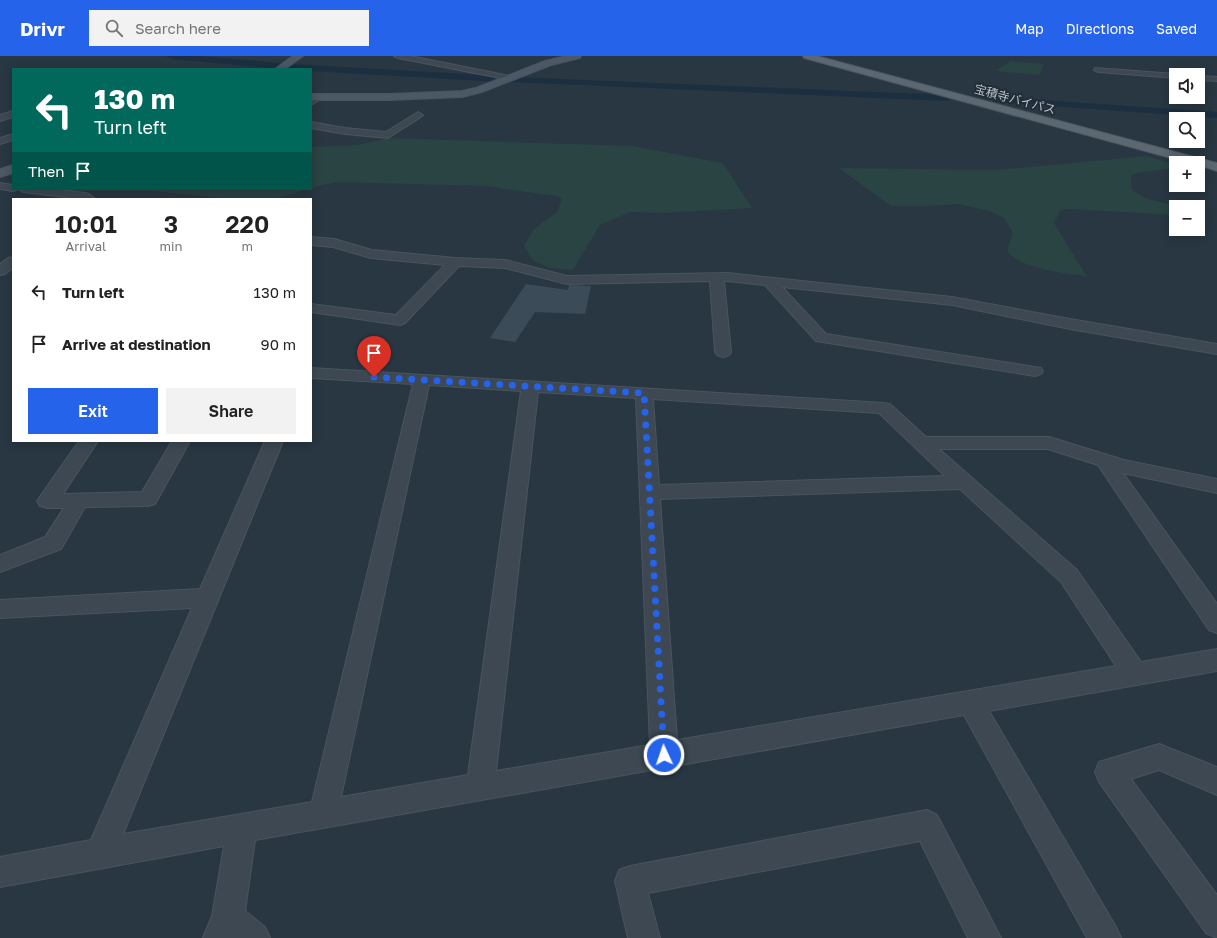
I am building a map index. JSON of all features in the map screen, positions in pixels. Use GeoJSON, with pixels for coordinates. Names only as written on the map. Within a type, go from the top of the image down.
{"type":"FeatureCollection","features":[{"type":"Feature","properties":{"kind":"main road","name":"宝積寺バイパス"},"geometry":{"type":"LineString","coordinates":[[807,56],[1217,167]]}},
{"type":"Feature","properties":{"kind":"main road","name":"宝積寺バイパス"},"geometry":{"type":"LineString","coordinates":[[819,56],[1217,162]]}},
{"type":"Feature","properties":{"kind":"street"},"geometry":{"type":"LineString","coordinates":[[281,68],[299,56]]}},
{"type":"Feature","properties":{"kind":"street"},"geometry":{"type":"LineString","coordinates":[[398,56],[510,78]]}},
{"type":"Feature","properties":{"kind":"street"},"geometry":{"type":"LineString","coordinates":[[316,97],[388,97],[462,94],[479,90],[548,63],[577,56]]}},
{"type":"Feature","properties":{"kind":"street"},"geometry":{"type":"LineString","coordinates":[[1098,70],[1169,75]]}},
{"type":"Feature","properties":{"kind":"street"},"geometry":{"type":"LineString","coordinates":[[1205,78],[1217,79]]}},
{"type":"Feature","properties":{"kind":"street"},"geometry":{"type":"LineString","coordinates":[[0,118],[12,114]]}},
{"type":"Feature","properties":{"kind":"street"},"geometry":{"type":"LineString","coordinates":[[312,119],[345,130],[388,135],[418,115]]}},
{"type":"Feature","properties":{"kind":"street"},"geometry":{"type":"LineString","coordinates":[[0,141],[12,137]]}},
{"type":"Feature","properties":{"kind":"street"},"geometry":{"type":"LineString","coordinates":[[0,173],[12,169]]}},
{"type":"Feature","properties":{"kind":"street"},"geometry":{"type":"LineString","coordinates":[[0,186],[12,188]]}},
{"type":"Feature","properties":{"kind":"street"},"geometry":{"type":"LineString","coordinates":[[32,190],[85,196],[88,198]]}},
{"type":"Feature","properties":{"kind":"street"},"geometry":{"type":"LineString","coordinates":[[312,241],[334,243],[371,254],[455,262],[505,264],[567,280],[717,277],[769,281],[952,301],[1077,326],[1217,349]]}},
{"type":"Feature","properties":{"kind":"street"},"geometry":{"type":"LineString","coordinates":[[0,271],[12,262]]}},
{"type":"Feature","properties":{"kind":"street"},"geometry":{"type":"LineString","coordinates":[[312,308],[400,320],[455,262]]}},
{"type":"Feature","properties":{"kind":"street"},"geometry":{"type":"LineString","coordinates":[[717,277],[723,352]]}},
{"type":"Feature","properties":{"kind":"street"},"geometry":{"type":"LineString","coordinates":[[769,281],[821,338],[1036,371]]}},
{"type":"Feature","properties":{"kind":"street"},"geometry":{"type":"LineString","coordinates":[[312,373],[884,408],[1069,576],[1135,674]]}},
{"type":"Feature","properties":{"kind":"street"},"geometry":{"type":"LineString","coordinates":[[323,814],[422,380]]}},
{"type":"Feature","properties":{"kind":"street"},"geometry":{"type":"LineString","coordinates":[[480,787],[530,386]]}},
{"type":"Feature","properties":{"kind":"street"},"geometry":{"type":"LineString","coordinates":[[644,393],[664,755]]}},
{"type":"Feature","properties":{"kind":"street"},"geometry":{"type":"LineString","coordinates":[[88,442],[47,501],[148,499],[180,442]]}},
{"type":"Feature","properties":{"kind":"street"},"geometry":{"type":"LineString","coordinates":[[100,853],[274,442]]}},
{"type":"Feature","properties":{"kind":"street"},"geometry":{"type":"LineString","coordinates":[[921,443],[1049,443],[1122,466],[1217,486]]}},
{"type":"Feature","properties":{"kind":"street"},"geometry":{"type":"LineString","coordinates":[[1104,460],[1217,623]]}},
{"type":"Feature","properties":{"kind":"street"},"geometry":{"type":"LineString","coordinates":[[649,492],[964,482]]}},
{"type":"Feature","properties":{"kind":"street"},"geometry":{"type":"LineString","coordinates":[[0,564],[53,543],[78,501]]}},
{"type":"Feature","properties":{"kind":"street"},"geometry":{"type":"LineString","coordinates":[[0,609],[207,598]]}},
{"type":"Feature","properties":{"kind":"street"},"geometry":{"type":"LineString","coordinates":[[0,872],[242,828],[1217,660]]}},
{"type":"Feature","properties":{"kind":"street"},"geometry":{"type":"LineString","coordinates":[[970,702],[1105,938]]}},
{"type":"Feature","properties":{"kind":"street"},"geometry":{"type":"LineString","coordinates":[[1217,781],[1159,757],[1109,772],[1217,922]]}},
{"type":"Feature","properties":{"kind":"street"},"geometry":{"type":"LineString","coordinates":[[644,938],[630,881],[927,825],[985,938]]}},
{"type":"Feature","properties":{"kind":"street"},"geometry":{"type":"LineString","coordinates":[[242,828],[224,928],[254,938]]}},
{"type":"Feature","properties":{"kind":"green space"},"geometry":{"type":"Polygon","coordinates":[[[1011,61],[1044,64],[1039,75],[995,71],[1011,61]]]}},
{"type":"Feature","properties":{"kind":"green space"},"geometry":{"type":"Polygon","coordinates":[[[390,138],[632,146],[723,163],[752,208],[664,213],[630,212],[600,225],[573,270],[549,268],[532,260],[524,245],[533,230],[557,212],[562,199],[556,196],[486,186],[336,182],[312,188],[312,147],[358,145],[390,138]]]}},
{"type":"Feature","properties":{"kind":"green space"},"geometry":{"type":"Polygon","coordinates":[[[1147,156],[1169,163],[1169,169],[1131,175],[1132,190],[1145,198],[1168,204],[1169,215],[1067,209],[1060,211],[1054,223],[1087,277],[1032,266],[1013,257],[1007,251],[1013,233],[1004,218],[989,211],[958,204],[891,206],[839,168],[996,170],[1147,156]]]}},
{"type":"Feature","properties":{"kind":"green space"},"geometry":{"type":"Polygon","coordinates":[[[49,190],[305,190],[278,198],[219,198],[156,191],[49,190]]]}},
{"type":"Feature","properties":{"kind":"building"},"geometry":{"type":"Polygon","coordinates":[[[526,284],[568,290],[569,285],[591,286],[585,314],[535,312],[515,342],[490,338],[526,284]]]}},
{"type":"Feature","properties":{"kind":"waterway"},"geometry":{"type":"LineString","coordinates":[[171,56],[280,66]]}},
{"type":"Feature","properties":{"kind":"waterway"},"geometry":{"type":"LineString","coordinates":[[290,67],[308,68]]}},
{"type":"Feature","properties":{"kind":"waterway"},"geometry":{"type":"LineString","coordinates":[[312,68],[500,79]]}},
{"type":"Feature","properties":{"kind":"waterway"},"geometry":{"type":"LineString","coordinates":[[515,80],[947,98]]}},
{"type":"Feature","properties":{"kind":"waterway"},"geometry":{"type":"LineString","coordinates":[[999,100],[1217,115]]}},
{"type":"Feature","properties":{"kind":"route"},"geometry":{"type":"LineString","coordinates":[[374,377],[644,393],[664,755]]}}]}
